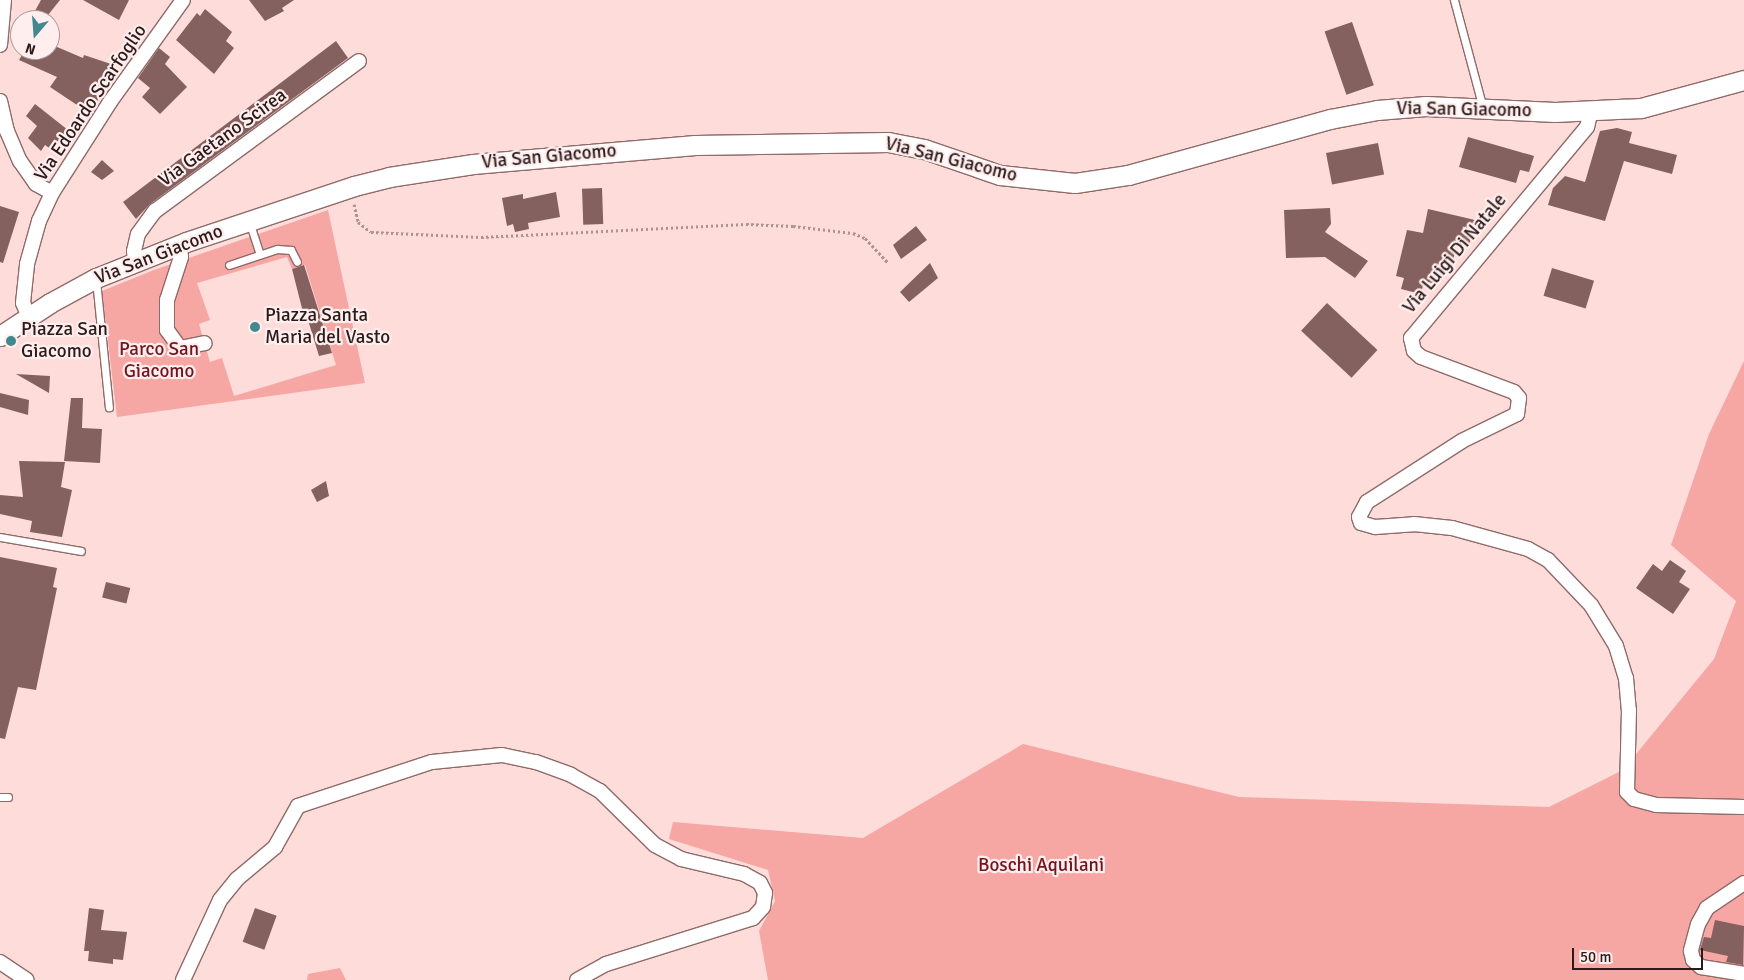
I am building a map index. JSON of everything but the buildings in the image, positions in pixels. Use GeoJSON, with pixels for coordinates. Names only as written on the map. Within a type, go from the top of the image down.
{"type":"FeatureCollection","features":[{"type":"Feature","properties":{"kind":"street"},"geometry":{"type":"LineString","coordinates":[[0,45],[4,0]]}},
{"type":"Feature","properties":{"kind":"street","name":"Via Edoardo Scarfoglio"},"geometry":{"type":"LineString","coordinates":[[29,317],[23,303],[24,288],[39,221],[52,193],[86,138],[183,0]]}},
{"type":"Feature","properties":{"kind":"street","name":"Via Gaetano Scirea"},"geometry":{"type":"LineString","coordinates":[[135,261],[134,251],[138,234],[155,211],[360,61]]}},
{"type":"Feature","properties":{"kind":"street","name":"Via San Giacomo"},"geometry":{"type":"LineString","coordinates":[[29,317],[50,303],[96,278],[180,244],[354,186],[389,177],[473,164],[584,152],[695,145],[850,141],[888,142],[924,150],[1000,175],[1075,183],[1128,175],[1330,119],[1377,110],[1426,106],[1591,110],[1641,108],[1744,80]]}},
{"type":"Feature","properties":{"kind":"street"},"geometry":{"type":"LineString","coordinates":[[0,101],[7,131],[20,161],[36,184],[52,193]]}},
{"type":"Feature","properties":{"kind":"street","name":"Via Luigi Di Natale"},"geometry":{"type":"LineString","coordinates":[[1591,110],[1587,127],[1411,338],[1411,345],[1421,357],[1514,392],[1520,398],[1517,414],[1462,441],[1375,497],[1361,509],[1359,517],[1361,523],[1375,527],[1414,524],[1452,528],[1528,549],[1548,560],[1591,605],[1616,646],[1626,678],[1629,710],[1627,792],[1634,799],[1656,805],[1744,807]]}},
{"type":"Feature","properties":{"kind":"street"},"geometry":{"type":"LineString","coordinates":[[180,244],[181,257],[167,300],[167,330],[180,348],[204,343]]}},
{"type":"Feature","properties":{"kind":"street"},"geometry":{"type":"LineString","coordinates":[[0,336],[29,317]]}},
{"type":"Feature","properties":{"kind":"street"},"geometry":{"type":"LineString","coordinates":[[182,980],[220,900],[237,879],[275,847],[298,806],[432,762],[476,755],[502,755],[536,762],[571,775],[600,791],[654,846],[681,859],[744,874],[760,883],[765,893],[763,907],[753,918],[606,964],[578,980]]}},
{"type":"Feature","properties":{"kind":"street"},"geometry":{"type":"LineString","coordinates":[[1744,883],[1707,908],[1698,924],[1691,951],[1693,960],[1699,966],[1744,974]]}},
{"type":"Feature","properties":{"kind":"street"},"geometry":{"type":"LineString","coordinates":[[0,962],[27,980]]}},
{"type":"Feature","properties":{"kind":"lane"},"geometry":{"type":"LineString","coordinates":[[1454,0],[1483,108]]}},
{"type":"Feature","properties":{"kind":"lane"},"geometry":{"type":"LineString","coordinates":[[249,221],[260,254]]}},
{"type":"Feature","properties":{"kind":"lane"},"geometry":{"type":"LineString","coordinates":[[228,264],[277,249],[291,250],[297,262]]}},
{"type":"Feature","properties":{"kind":"lane"},"geometry":{"type":"LineString","coordinates":[[96,278],[108,407]]}},
{"type":"Feature","properties":{"kind":"lane"},"geometry":{"type":"LineString","coordinates":[[0,537],[81,551]]}},
{"type":"Feature","properties":{"kind":"lane"},"geometry":{"type":"LineString","coordinates":[[0,797],[8,797]]}},
{"type":"Feature","properties":{"kind":"path"},"geometry":{"type":"LineString","coordinates":[[354,186],[354,214],[358,222],[371,232],[481,237],[746,224],[793,226],[853,233],[865,238],[887,262]]}},
{"type":"Feature","properties":{"kind":"green space","name":"Parco San Giacomo"},"geometry":{"type":"Polygon","coordinates":[[[328,210],[365,383],[117,417],[102,291],[154,270],[328,210]],[[287,257],[197,283],[210,320],[199,324],[210,362],[222,358],[234,396],[336,365],[305,265],[292,269],[287,257]]]}},
{"type":"Feature","properties":{"kind":"green space","name":"Boschi Aquilani"},"geometry":{"type":"Polygon","coordinates":[[[1744,361],[1744,980],[768,980],[759,931],[775,901],[768,870],[669,839],[673,822],[863,838],[1023,744],[1239,797],[1549,807],[1623,770],[1714,659],[1736,601],[1671,545],[1709,434],[1744,361]]]}},
{"type":"Feature","properties":{"kind":"green space"},"geometry":{"type":"Polygon","coordinates":[[[340,968],[346,980],[307,980],[308,974],[340,968]]]}},
{"type":"Feature","properties":{"kind":"place","name":"Piazza Santa Maria del Vasto"},"geometry":{"type":"Point","coordinates":[255,327]}},
{"type":"Feature","properties":{"kind":"place","name":"Piazza San Giacomo"},"geometry":{"type":"Point","coordinates":[11,341]}}]}
